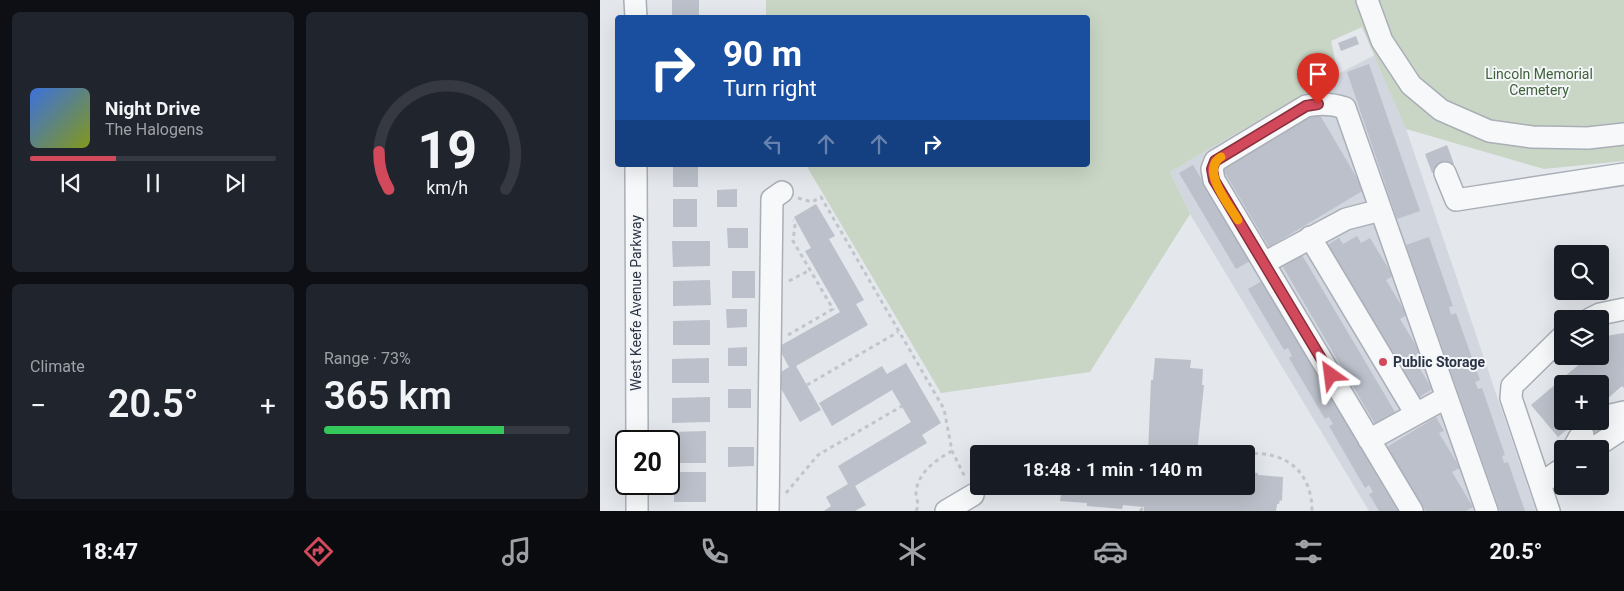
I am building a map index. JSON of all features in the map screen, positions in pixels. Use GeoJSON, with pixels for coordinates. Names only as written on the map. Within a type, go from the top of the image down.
{"type":"FeatureCollection","features":[{"type":"Feature","properties":{"kind":"street"},"geometry":{"type":"LineString","coordinates":[[636,0],[636,15]]}},
{"type":"Feature","properties":{"kind":"street"},"geometry":{"type":"LineString","coordinates":[[1367,0],[1382,41],[1411,86],[1441,110],[1489,131],[1532,137],[1588,138],[1624,134]]}},
{"type":"Feature","properties":{"kind":"street"},"geometry":{"type":"LineString","coordinates":[[1412,511],[1214,180],[1212,169],[1215,161],[1306,106],[1332,104],[1345,108],[1487,511]]}},
{"type":"Feature","properties":{"kind":"street","name":"West Keefe Avenue Parkway"},"geometry":{"type":"LineString","coordinates":[[636,167],[636,430]]}},
{"type":"Feature","properties":{"kind":"street"},"geometry":{"type":"LineString","coordinates":[[1445,173],[1456,200],[1624,174]]}},
{"type":"Feature","properties":{"kind":"street"},"geometry":{"type":"LineString","coordinates":[[768,511],[772,199],[782,192]]}},
{"type":"Feature","properties":{"kind":"street"},"geometry":{"type":"LineString","coordinates":[[1264,263],[1346,219],[1381,210]]}},
{"type":"Feature","properties":{"kind":"street"},"geometry":{"type":"LineString","coordinates":[[1310,237],[1416,414]]}},
{"type":"Feature","properties":{"kind":"street"},"geometry":{"type":"LineString","coordinates":[[1609,312],[1624,309]]}},
{"type":"Feature","properties":{"kind":"street"},"geometry":{"type":"LineString","coordinates":[[1549,511],[1511,398],[1512,386],[1554,345]]}},
{"type":"Feature","properties":{"kind":"street"},"geometry":{"type":"LineString","coordinates":[[1369,440],[1447,397]]}},
{"type":"Feature","properties":{"kind":"street"},"geometry":{"type":"LineString","coordinates":[[1609,416],[1624,412]]}},
{"type":"Feature","properties":{"kind":"street"},"geometry":{"type":"LineString","coordinates":[[1593,440],[1624,428]]}},
{"type":"Feature","properties":{"kind":"street"},"geometry":{"type":"LineString","coordinates":[[1540,484],[1554,474]]}},
{"type":"Feature","properties":{"kind":"street"},"geometry":{"type":"LineString","coordinates":[[637,495],[637,511]]}},
{"type":"Feature","properties":{"kind":"street"},"geometry":{"type":"LineString","coordinates":[[946,511],[973,495]]}},
{"type":"Feature","properties":{"kind":"path"},"geometry":{"type":"LineString","coordinates":[[821,197],[944,409],[952,451],[970,489]]}},
{"type":"Feature","properties":{"kind":"path"},"geometry":{"type":"LineString","coordinates":[[787,335],[833,309],[793,241],[795,225],[793,220]]}},
{"type":"Feature","properties":{"kind":"path"},"geometry":{"type":"LineString","coordinates":[[791,281],[810,270]]}},
{"type":"Feature","properties":{"kind":"path"},"geometry":{"type":"LineString","coordinates":[[807,385],[898,332]]}},
{"type":"Feature","properties":{"kind":"path"},"geometry":{"type":"LineString","coordinates":[[788,492],[818,455],[902,406]]}},
{"type":"Feature","properties":{"kind":"path"},"geometry":{"type":"LineString","coordinates":[[916,511],[918,508],[916,492],[919,482],[937,459],[952,451]]}},
{"type":"Feature","properties":{"kind":"path"},"geometry":{"type":"LineString","coordinates":[[1255,454],[1272,455],[1283,458],[1293,464],[1309,486],[1312,511]]}},
{"type":"Feature","properties":{"kind":"path"},"geometry":{"type":"LineString","coordinates":[[1140,511],[1144,507]]}},
{"type":"Feature","properties":{"kind":"shaded area","name":"Public Storage"},"geometry":{"type":"Polygon","coordinates":[[[1375,55],[1406,129],[1536,511],[1369,511],[1190,214],[1170,172],[1338,74],[1375,55]]]}},
{"type":"Feature","properties":{"kind":"green space","name":"Lincoln Memorial Cemetery"},"geometry":{"type":"Polygon","coordinates":[[[766,0],[1624,0],[1624,161],[1544,169],[1406,129],[1362,27],[1331,41],[1338,74],[1170,172],[1190,214],[1090,372],[941,393],[807,167],[1090,167],[1090,15],[766,15],[766,0]]]}},
{"type":"Feature","properties":{"kind":"building"},"geometry":{"type":"Polygon","coordinates":[[[672,0],[699,0],[699,15],[672,15],[672,0]]]}},
{"type":"Feature","properties":{"kind":"building"},"geometry":{"type":"Polygon","coordinates":[[[1356,36],[1359,44],[1341,51],[1338,43],[1356,36]]]}},
{"type":"Feature","properties":{"kind":"building"},"geometry":{"type":"Polygon","coordinates":[[[1369,64],[1420,211],[1397,219],[1347,72],[1369,64]]]}},
{"type":"Feature","properties":{"kind":"building"},"geometry":{"type":"Polygon","coordinates":[[[1317,110],[1364,190],[1269,247],[1222,168],[1317,110]]]}},
{"type":"Feature","properties":{"kind":"building"},"geometry":{"type":"Polygon","coordinates":[[[1447,145],[1454,164],[1432,173],[1425,154],[1447,145]]]}},
{"type":"Feature","properties":{"kind":"building"},"geometry":{"type":"Polygon","coordinates":[[[1193,165],[1250,261],[1236,269],[1179,173],[1193,165]]]}},
{"type":"Feature","properties":{"kind":"building"},"geometry":{"type":"Polygon","coordinates":[[[673,167],[698,167],[698,187],[673,187],[673,167]]]}},
{"type":"Feature","properties":{"kind":"building"},"geometry":{"type":"Polygon","coordinates":[[[737,189],[737,207],[717,207],[717,190],[737,189]]]}},
{"type":"Feature","properties":{"kind":"building"},"geometry":{"type":"Polygon","coordinates":[[[673,199],[697,199],[697,227],[673,227],[673,199]]]}},
{"type":"Feature","properties":{"kind":"building"},"geometry":{"type":"Polygon","coordinates":[[[816,204],[835,236],[829,239],[864,300],[856,304],[868,325],[796,366],[821,410],[800,422],[774,376],[789,367],[778,347],[840,312],[805,251],[811,248],[794,217],[816,204]]]}},
{"type":"Feature","properties":{"kind":"building"},"geometry":{"type":"Polygon","coordinates":[[[727,228],[748,228],[748,248],[728,248],[727,228]]]}},
{"type":"Feature","properties":{"kind":"building"},"geometry":{"type":"Polygon","coordinates":[[[1357,236],[1361,243],[1370,238],[1393,276],[1386,280],[1407,315],[1400,319],[1420,352],[1413,357],[1432,389],[1415,400],[1324,247],[1339,238],[1343,244],[1357,236]]]}},
{"type":"Feature","properties":{"kind":"building"},"geometry":{"type":"Polygon","coordinates":[[[1429,237],[1453,306],[1449,307],[1451,315],[1456,313],[1480,380],[1475,382],[1478,389],[1482,388],[1505,455],[1502,456],[1504,463],[1508,462],[1525,511],[1500,511],[1406,245],[1429,237]]]}},
{"type":"Feature","properties":{"kind":"building"},"geometry":{"type":"Polygon","coordinates":[[[672,241],[710,241],[710,266],[673,267],[672,241]]]}},
{"type":"Feature","properties":{"kind":"building"},"geometry":{"type":"Polygon","coordinates":[[[1302,255],[1395,412],[1375,424],[1283,267],[1302,255]]]}},
{"type":"Feature","properties":{"kind":"building"},"geometry":{"type":"Polygon","coordinates":[[[732,271],[755,271],[755,298],[732,298],[732,271]]]}},
{"type":"Feature","properties":{"kind":"building"},"geometry":{"type":"Polygon","coordinates":[[[710,280],[711,305],[673,306],[673,281],[710,280]]]}},
{"type":"Feature","properties":{"kind":"building"},"geometry":{"type":"Polygon","coordinates":[[[1262,281],[1398,511],[1379,511],[1369,494],[1373,492],[1369,485],[1365,488],[1329,426],[1333,424],[1329,417],[1325,419],[1289,358],[1292,356],[1288,348],[1284,350],[1248,289],[1262,281]]]}},
{"type":"Feature","properties":{"kind":"building"},"geometry":{"type":"Polygon","coordinates":[[[726,309],[747,309],[747,327],[727,328],[726,309]]]}},
{"type":"Feature","properties":{"kind":"building"},"geometry":{"type":"Polygon","coordinates":[[[710,320],[710,345],[673,345],[673,321],[710,320]]]}},
{"type":"Feature","properties":{"kind":"building"},"geometry":{"type":"Polygon","coordinates":[[[1624,333],[1624,388],[1622,386],[1609,397],[1609,375],[1567,375],[1578,365],[1609,365],[1609,336],[1624,333]]]}},
{"type":"Feature","properties":{"kind":"building"},"geometry":{"type":"Polygon","coordinates":[[[747,347],[747,366],[728,366],[728,348],[747,347]]]}},
{"type":"Feature","properties":{"kind":"building"},"geometry":{"type":"Polygon","coordinates":[[[709,358],[709,383],[672,383],[672,359],[709,358]]]}},
{"type":"Feature","properties":{"kind":"building"},"geometry":{"type":"Polygon","coordinates":[[[1155,358],[1191,360],[1190,368],[1203,369],[1202,385],[1204,385],[1198,445],[1148,445],[1151,380],[1153,380],[1155,358]]]}},
{"type":"Feature","properties":{"kind":"building"},"geometry":{"type":"Polygon","coordinates":[[[906,363],[941,423],[922,435],[927,443],[855,486],[866,505],[855,511],[824,511],[831,506],[826,497],[848,484],[838,466],[911,422],[892,390],[832,426],[819,403],[882,366],[887,374],[906,363]]]}},
{"type":"Feature","properties":{"kind":"building"},"geometry":{"type":"Polygon","coordinates":[[[1554,386],[1554,430],[1566,430],[1558,437],[1531,405],[1554,386]]]}},
{"type":"Feature","properties":{"kind":"building"},"geometry":{"type":"Polygon","coordinates":[[[728,389],[751,389],[751,408],[728,408],[728,389]]]}},
{"type":"Feature","properties":{"kind":"building"},"geometry":{"type":"Polygon","coordinates":[[[710,397],[710,422],[672,423],[672,398],[710,397]]]}},
{"type":"Feature","properties":{"kind":"building"},"geometry":{"type":"Polygon","coordinates":[[[1436,417],[1444,431],[1439,433],[1460,468],[1452,472],[1473,507],[1466,511],[1425,511],[1387,447],[1436,417]]]}},
{"type":"Feature","properties":{"kind":"building"},"geometry":{"type":"Polygon","coordinates":[[[1580,430],[1605,430],[1594,440],[1588,440],[1580,430]]]}},
{"type":"Feature","properties":{"kind":"building"},"geometry":{"type":"Polygon","coordinates":[[[706,431],[706,463],[680,463],[680,432],[706,431]]]}},
{"type":"Feature","properties":{"kind":"building"},"geometry":{"type":"Polygon","coordinates":[[[728,447],[754,447],[754,466],[728,467],[728,447]]]}},
{"type":"Feature","properties":{"kind":"building"},"geometry":{"type":"Polygon","coordinates":[[[680,472],[706,472],[706,502],[674,502],[674,495],[680,495],[680,472]]]}},
{"type":"Feature","properties":{"kind":"building"},"geometry":{"type":"Polygon","coordinates":[[[1255,473],[1258,473],[1258,475],[1283,477],[1282,501],[1280,500],[1279,504],[1277,504],[1276,511],[1144,511],[1144,507],[1123,505],[1122,509],[1087,506],[1087,503],[1060,501],[1061,495],[1255,495],[1255,473]]]}},
{"type":"Feature","properties":{"kind":"slow traffic"},"geometry":{"type":"LineString","coordinates":[[1221,157],[1215,161],[1212,169],[1214,180],[1238,220]]}},
{"type":"Feature","properties":{"kind":"place","name":"Public Storage"},"geometry":{"type":"Point","coordinates":[1383,362]}},
{"type":"Feature","properties":{"kind":"route"},"geometry":{"type":"LineString","coordinates":[[1318,104],[1306,106],[1215,161],[1212,169],[1214,180],[1331,375]]}}]}
